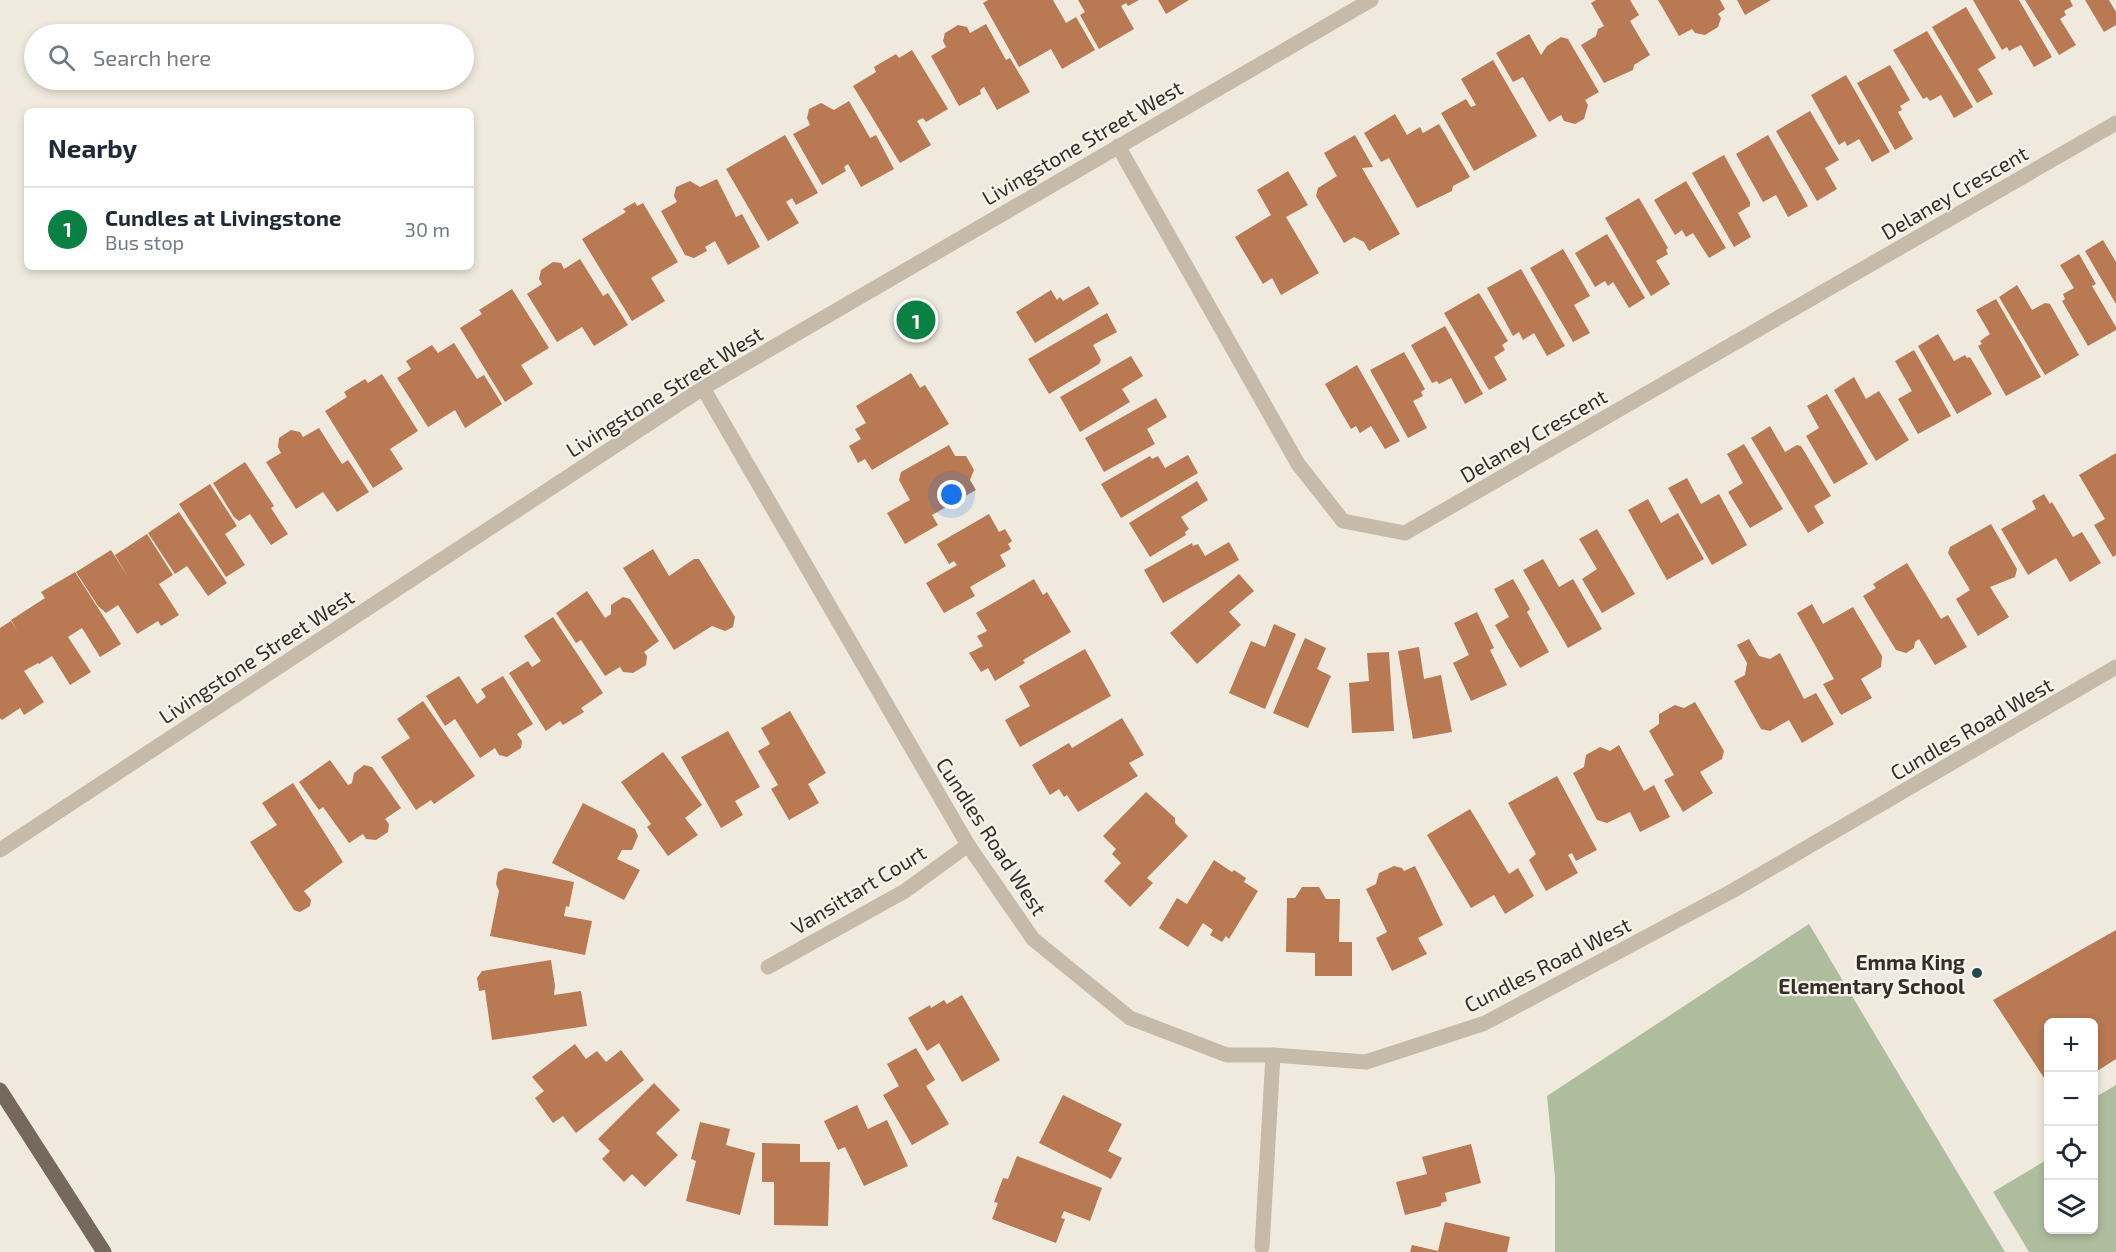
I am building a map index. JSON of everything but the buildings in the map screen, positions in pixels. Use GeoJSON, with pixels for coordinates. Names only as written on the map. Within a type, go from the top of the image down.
{"type":"FeatureCollection","features":[{"type":"Feature","properties":{"kind":"main road"},"geometry":{"type":"LineString","coordinates":[[0,1090],[104,1252]]}},
{"type":"Feature","properties":{"kind":"street","name":"Livingstone Street West"},"geometry":{"type":"LineString","coordinates":[[0,850],[704,388],[1371,0]]}},
{"type":"Feature","properties":{"kind":"street","name":"Delaney Crescent"},"geometry":{"type":"LineString","coordinates":[[1118,146],[1298,464],[1343,521],[1405,533],[2116,123]]}},
{"type":"Feature","properties":{"kind":"street","name":"Cundles Road West"},"geometry":{"type":"LineString","coordinates":[[704,388],[968,845],[1033,939],[1130,1018],[1227,1055],[1273,1055],[1366,1062],[1485,1023],[1734,890],[2116,666]]}},
{"type":"Feature","properties":{"kind":"street","name":"Vansittart Court"},"geometry":{"type":"LineString","coordinates":[[768,967],[905,891],[968,845]]}},
{"type":"Feature","properties":{"kind":"street"},"geometry":{"type":"LineString","coordinates":[[1262,1247],[1273,1055]]}},
{"type":"Feature","properties":{"kind":"green space"},"geometry":{"type":"Polygon","coordinates":[[[1809,924],[2005,1252],[1555,1252],[1555,1177],[1547,1096],[1809,924]]]}},
{"type":"Feature","properties":{"kind":"green space"},"geometry":{"type":"Polygon","coordinates":[[[2116,1085],[2116,1252],[2029,1252],[1993,1192],[2044,1161],[2044,1234],[2098,1234],[2098,1096],[2116,1085]]]}},
{"type":"Feature","properties":{"kind":"place","name":"Cundles at Livingstone"},"geometry":{"type":"Point","coordinates":[916,320]}},
{"type":"Feature","properties":{"kind":"place","name":"Emma King Elementary School"},"geometry":{"type":"Point","coordinates":[1977,973]}}]}
